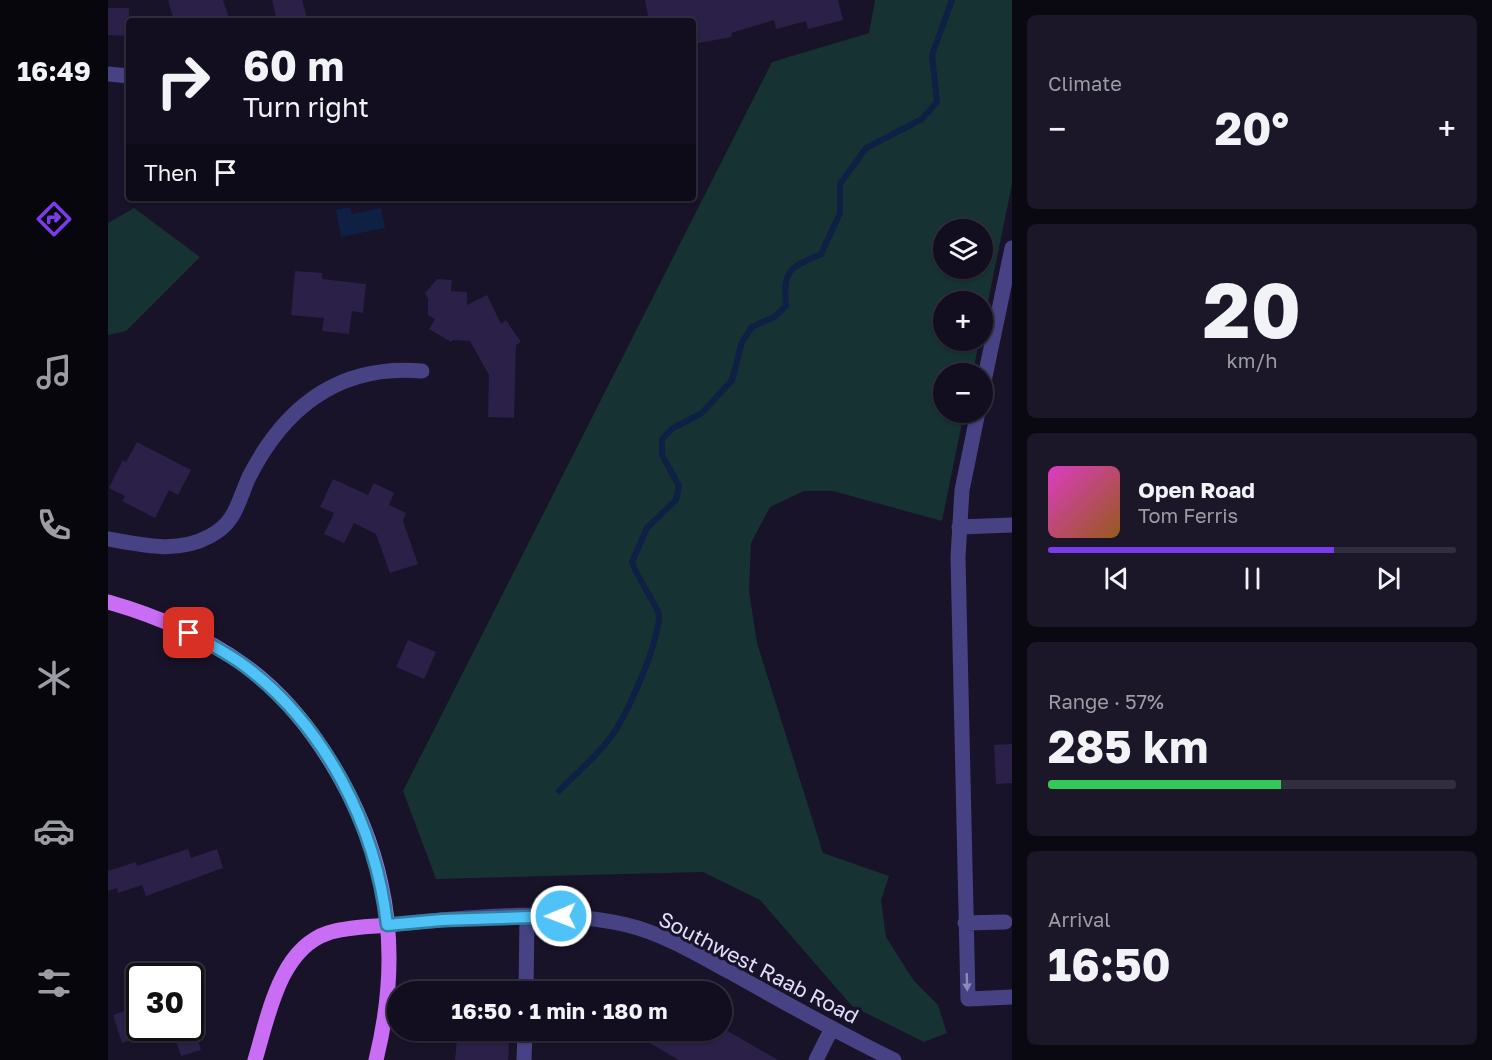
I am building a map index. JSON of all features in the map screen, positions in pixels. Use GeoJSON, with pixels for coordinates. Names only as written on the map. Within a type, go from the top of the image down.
{"type":"FeatureCollection","features":[{"type":"Feature","properties":{"kind":"main road"},"geometry":{"type":"LineString","coordinates":[[108,602],[165,620],[246,666],[285,702],[321,744],[351,801],[381,882],[387,925],[388,983],[384,1027],[376,1060]]}},
{"type":"Feature","properties":{"kind":"main road"},"geometry":{"type":"LineString","coordinates":[[255,1060],[276,993],[299,952],[327,933],[387,925]]}},
{"type":"Feature","properties":{"kind":"street"},"geometry":{"type":"LineString","coordinates":[[108,74],[126,76]]}},
{"type":"Feature","properties":{"kind":"street"},"geometry":{"type":"LineString","coordinates":[[988,363],[1012,248]]}},
{"type":"Feature","properties":{"kind":"street"},"geometry":{"type":"LineString","coordinates":[[108,539],[165,548],[188,545],[210,536],[227,525],[238,509],[249,478],[272,438],[300,407],[337,382],[359,375],[397,369],[422,370]]}},
{"type":"Feature","properties":{"kind":"street"},"geometry":{"type":"LineString","coordinates":[[976,423],[962,490],[958,557],[968,999],[1012,997]]}},
{"type":"Feature","properties":{"kind":"street"},"geometry":{"type":"LineString","coordinates":[[960,527],[1012,525]]}},
{"type":"Feature","properties":{"kind":"street"},"geometry":{"type":"LineString","coordinates":[[526,981],[527,916]]}},
{"type":"Feature","properties":{"kind":"street","name":"Southwest Raab Road"},"geometry":{"type":"LineString","coordinates":[[387,925],[527,916],[598,919],[628,925],[674,942],[894,1060]]}},
{"type":"Feature","properties":{"kind":"street"},"geometry":{"type":"LineString","coordinates":[[965,923],[1005,922]]}},
{"type":"Feature","properties":{"kind":"street"},"geometry":{"type":"LineString","coordinates":[[816,1060],[832,1028]]}},
{"type":"Feature","properties":{"kind":"street"},"geometry":{"type":"LineString","coordinates":[[524,1060],[525,1041]]}},
{"type":"Feature","properties":{"kind":"green space"},"geometry":{"type":"Polygon","coordinates":[[[875,0],[1012,0],[1012,184],[993,277],[993,219],[933,219],[933,279],[993,279],[990,291],[933,291],[933,351],[977,351],[975,363],[933,363],[933,423],[962,423],[942,521],[833,491],[804,491],[770,507],[751,543],[749,591],[757,643],[823,853],[889,876],[881,900],[886,937],[914,981],[938,1005],[947,1033],[924,1042],[852,1006],[760,900],[703,872],[436,879],[403,791],[772,62],[869,33],[875,0]]]}},
{"type":"Feature","properties":{"kind":"green space"},"geometry":{"type":"Polygon","coordinates":[[[134,208],[200,257],[126,331],[108,335],[108,223],[134,208]]]}},
{"type":"Feature","properties":{"kind":"water"},"geometry":{"type":"Polygon","coordinates":[[[350,207],[352,214],[381,208],[385,228],[341,237],[336,210],[350,207]]]}},
{"type":"Feature","properties":{"kind":"building"},"geometry":{"type":"Polygon","coordinates":[[[168,0],[223,0],[229,18],[173,18],[168,0]]]}},
{"type":"Feature","properties":{"kind":"building"},"geometry":{"type":"Polygon","coordinates":[[[272,0],[302,0],[307,18],[276,18],[272,0]]]}},
{"type":"Feature","properties":{"kind":"building"},"geometry":{"type":"Polygon","coordinates":[[[645,0],[838,0],[843,20],[808,29],[806,21],[776,29],[774,20],[731,33],[732,37],[696,43],[696,18],[648,18],[645,0]]]}},
{"type":"Feature","properties":{"kind":"building"},"geometry":{"type":"Polygon","coordinates":[[[108,8],[129,8],[129,18],[126,18],[126,36],[108,35],[108,8]]]}},
{"type":"Feature","properties":{"kind":"building"},"geometry":{"type":"Polygon","coordinates":[[[295,271],[322,273],[322,279],[366,284],[363,313],[352,311],[349,334],[322,331],[324,318],[291,315],[295,271]]]}},
{"type":"Feature","properties":{"kind":"building"},"geometry":{"type":"Polygon","coordinates":[[[437,279],[452,280],[451,291],[467,292],[467,305],[487,295],[501,324],[506,320],[521,342],[516,345],[514,418],[488,417],[489,375],[470,341],[453,340],[451,342],[429,329],[435,319],[428,315],[428,299],[425,293],[437,279]]]}},
{"type":"Feature","properties":{"kind":"building"},"geometry":{"type":"Polygon","coordinates":[[[137,442],[191,470],[178,495],[169,490],[155,518],[122,501],[125,496],[109,488],[123,460],[126,462],[137,442]]]}},
{"type":"Feature","properties":{"kind":"building"},"geometry":{"type":"Polygon","coordinates":[[[333,479],[368,495],[374,483],[394,493],[389,505],[406,513],[403,521],[418,564],[390,573],[376,534],[354,523],[344,543],[324,534],[334,513],[320,507],[333,479]]]}},
{"type":"Feature","properties":{"kind":"building"},"geometry":{"type":"Polygon","coordinates":[[[408,640],[436,652],[424,679],[396,667],[408,640]]]}},
{"type":"Feature","properties":{"kind":"building"},"geometry":{"type":"Polygon","coordinates":[[[1012,744],[1012,783],[996,784],[994,745],[1012,744]]]}},
{"type":"Feature","properties":{"kind":"building"},"geometry":{"type":"Polygon","coordinates":[[[188,849],[191,858],[217,849],[223,868],[146,896],[142,885],[118,893],[117,888],[108,891],[108,871],[136,862],[137,866],[188,849]]]}},
{"type":"Feature","properties":{"kind":"building"},"geometry":{"type":"Polygon","coordinates":[[[126,1011],[126,1041],[128,1041],[122,1043],[113,1015],[126,1011]]]}},
{"type":"Feature","properties":{"kind":"building"},"geometry":{"type":"Polygon","coordinates":[[[732,1033],[778,1060],[679,1060],[646,1041],[732,1041],[732,1033]]]}},
{"type":"Feature","properties":{"kind":"building"},"geometry":{"type":"Polygon","coordinates":[[[176,1041],[198,1041],[201,1050],[181,1056],[176,1041]]]}},
{"type":"Feature","properties":{"kind":"building"},"geometry":{"type":"Polygon","coordinates":[[[457,1041],[509,1041],[508,1060],[455,1060],[457,1041]]]}},
{"type":"Feature","properties":{"kind":"waterway"},"geometry":{"type":"LineString","coordinates":[[559,791],[594,757],[613,734],[635,693],[654,642],[659,615],[632,562],[647,528],[676,500],[679,486],[662,455],[662,439],[673,428],[702,413],[732,380],[742,342],[752,327],[774,317],[786,306],[787,277],[795,267],[821,254],[840,213],[840,184],[866,148],[922,119],[937,102],[932,55],[952,0]]}},
{"type":"Feature","properties":{"kind":"route"},"geometry":{"type":"LineString","coordinates":[[189,633],[246,666],[285,702],[321,744],[340,778],[366,836],[381,882],[387,925],[442,920],[561,916]]}}]}
